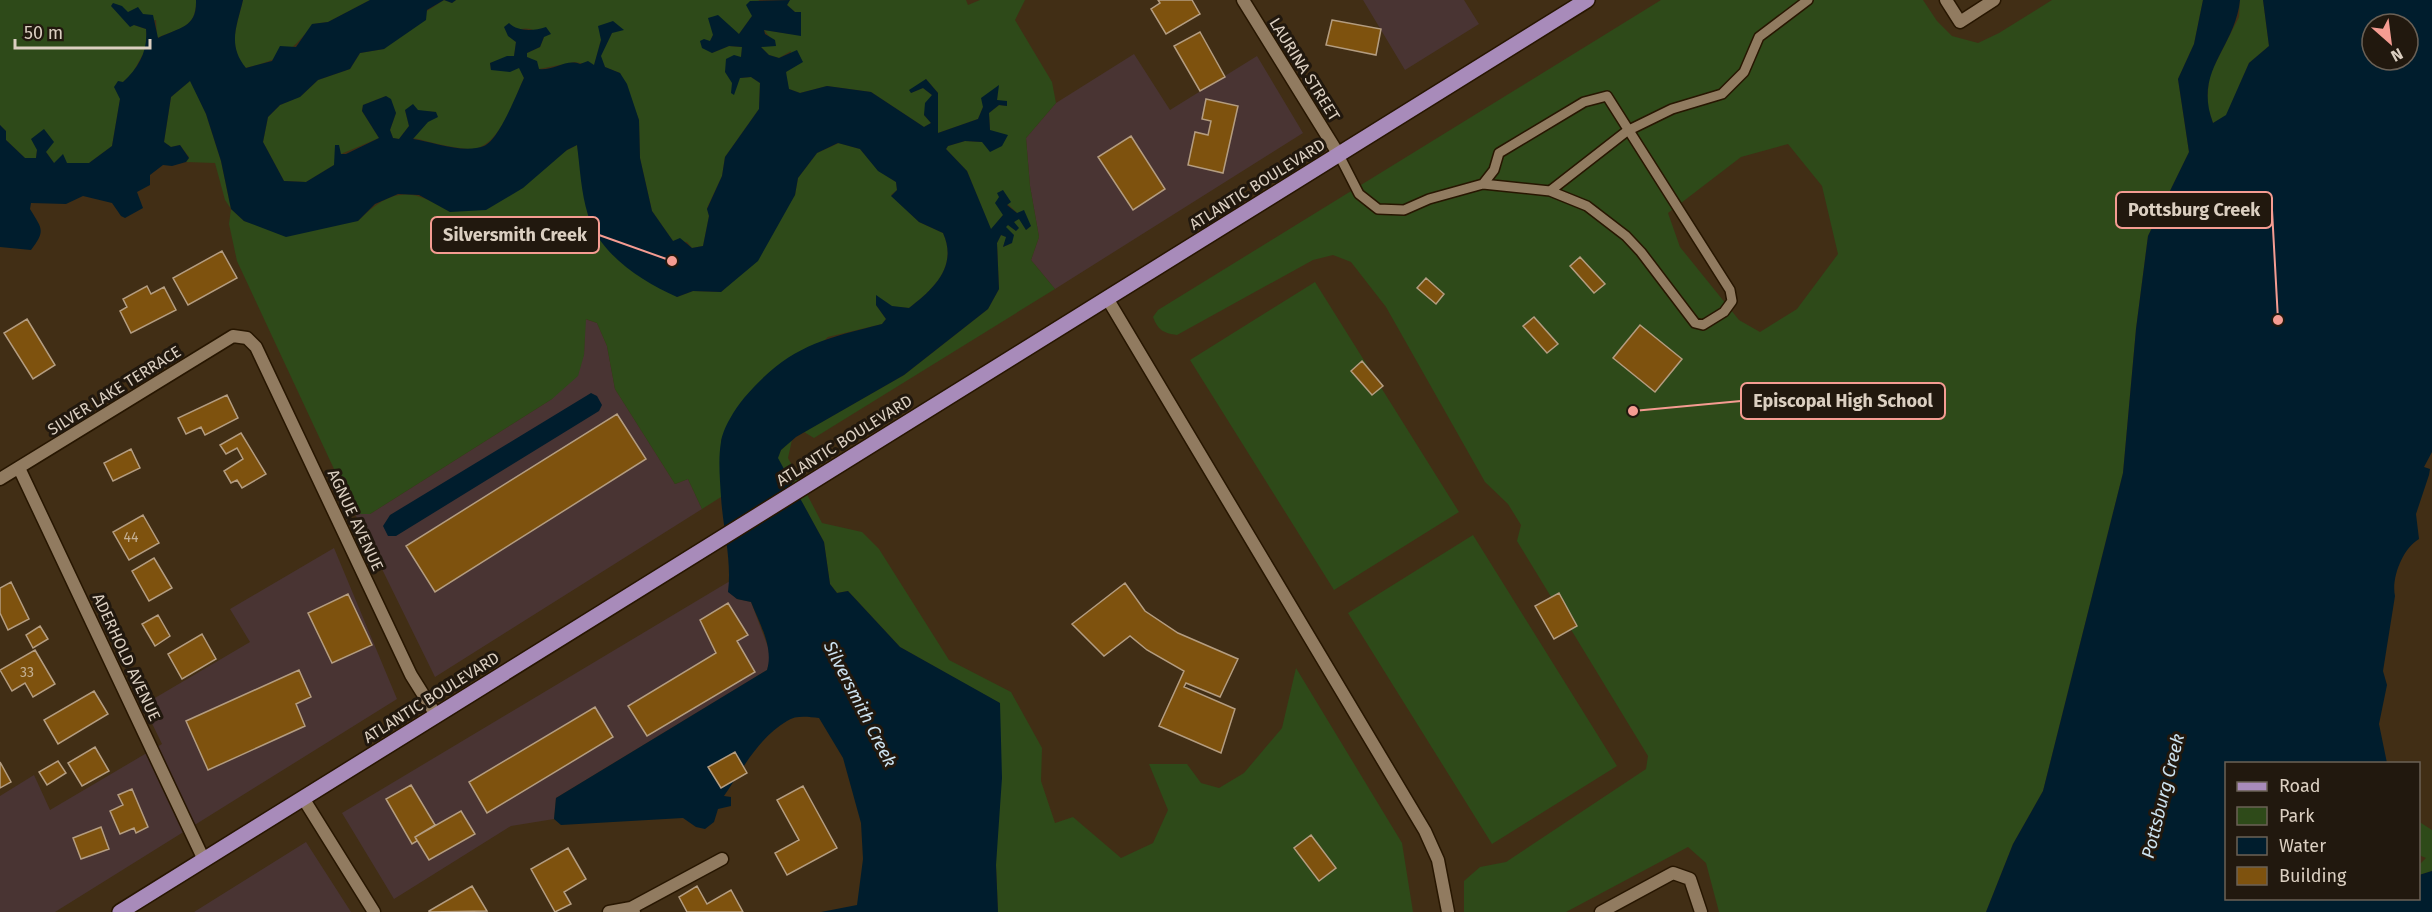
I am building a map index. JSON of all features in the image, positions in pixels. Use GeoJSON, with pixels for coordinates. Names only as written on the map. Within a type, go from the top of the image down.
{"type":"FeatureCollection","features":[{"type":"Feature","properties":{"kind":"main road","name":"ATLANTIC BOULEVARD"},"geometry":{"type":"LineString","coordinates":[[120,912],[1587,0]]}},
{"type":"Feature","properties":{"kind":"street","name":"LAURINA STREET"},"geometry":{"type":"LineString","coordinates":[[1243,0],[1339,155]]}},
{"type":"Feature","properties":{"kind":"street"},"geometry":{"type":"LineString","coordinates":[[1946,0],[1960,22],[1994,0]]}},
{"type":"Feature","properties":{"kind":"street"},"geometry":{"type":"LineString","coordinates":[[1107,298],[1425,831],[1438,860],[1448,912]]}},
{"type":"Feature","properties":{"kind":"street","name":"SILVER LAKE TERRACE"},"geometry":{"type":"LineString","coordinates":[[0,479],[233,336],[247,338]]}},
{"type":"Feature","properties":{"kind":"street","name":"AGNUE AVENUE"},"geometry":{"type":"LineString","coordinates":[[247,338],[256,347],[411,675],[436,715]]}},
{"type":"Feature","properties":{"kind":"street","name":"ADERHOLD AVENUE"},"geometry":{"type":"LineString","coordinates":[[19,468],[204,860]]}},
{"type":"Feature","properties":{"kind":"street"},"geometry":{"type":"LineString","coordinates":[[303,798],[374,912]]}},
{"type":"Feature","properties":{"kind":"street"},"geometry":{"type":"LineString","coordinates":[[609,912],[633,910],[722,859]]}},
{"type":"Feature","properties":{"kind":"street"},"geometry":{"type":"LineString","coordinates":[[1601,912],[1673,873],[1690,879],[1701,912]]}},
{"type":"Feature","properties":{"kind":"lane"},"geometry":{"type":"LineString","coordinates":[[1550,191],[1627,131],[1672,109],[1722,94],[1744,72],[1759,37],[1808,0]]}},
{"type":"Feature","properties":{"kind":"lane"},"geometry":{"type":"LineString","coordinates":[[1339,155],[1359,194],[1378,209],[1404,210],[1429,199],[1483,184],[1550,191],[1587,206],[1626,236],[1695,323],[1703,324],[1724,312],[1732,301],[1730,290],[1627,131],[1607,96],[1584,102],[1499,153],[1494,170],[1483,184]]}},
{"type":"Feature","properties":{"kind":"shaded area"},"geometry":{"type":"Polygon","coordinates":[[[1363,0],[1464,0],[1479,24],[1405,70],[1363,0]]]}},
{"type":"Feature","properties":{"kind":"shaded area"},"geometry":{"type":"Polygon","coordinates":[[[1134,54],[1170,110],[1257,56],[1303,133],[1055,289],[1031,260],[1039,237],[1030,186],[1026,138],[1056,103],[1134,54]]]}},
{"type":"Feature","properties":{"kind":"shaded area"},"geometry":{"type":"Polygon","coordinates":[[[585,319],[597,323],[607,346],[615,389],[675,484],[688,479],[702,509],[435,677],[355,514],[370,514],[552,399],[584,355],[585,319]]]}},
{"type":"Feature","properties":{"kind":"shaded area"},"geometry":{"type":"Polygon","coordinates":[[[334,548],[397,699],[55,912],[0,912],[0,796],[34,775],[50,810],[162,744],[143,705],[250,642],[230,609],[334,548]]]}},
{"type":"Feature","properties":{"kind":"shaded area"},"geometry":{"type":"Polygon","coordinates":[[[730,581],[729,592],[737,599],[751,602],[768,647],[770,659],[767,670],[556,798],[554,819],[511,826],[394,899],[342,813],[730,581]]]}},
{"type":"Feature","properties":{"kind":"shaded area"},"geometry":{"type":"Polygon","coordinates":[[[306,842],[351,912],[194,912],[306,842]]]}},
{"type":"Feature","properties":{"kind":"green space"},"geometry":{"type":"Polygon","coordinates":[[[0,0],[196,0],[196,9],[190,22],[185,26],[157,38],[156,20],[134,25],[146,29],[148,45],[132,74],[123,82],[112,146],[89,163],[54,163],[46,152],[37,150],[36,158],[25,158],[6,140],[6,131],[0,125],[0,0]]]}},
{"type":"Feature","properties":{"kind":"green space"},"geometry":{"type":"Polygon","coordinates":[[[243,0],[370,0],[328,22],[313,24],[284,54],[245,68],[236,51],[235,43],[236,27],[243,0]]]}},
{"type":"Feature","properties":{"kind":"green space"},"geometry":{"type":"Polygon","coordinates":[[[444,0],[452,3],[456,0],[759,0],[752,16],[739,34],[713,35],[710,41],[712,53],[729,46],[742,47],[740,78],[751,77],[760,83],[759,109],[725,157],[722,176],[707,208],[709,216],[703,246],[692,248],[687,242],[673,241],[652,211],[640,158],[639,120],[620,73],[605,67],[600,56],[612,33],[613,21],[601,40],[594,66],[575,62],[539,69],[536,62],[527,57],[527,53],[540,47],[544,37],[531,29],[517,30],[508,35],[516,42],[514,57],[490,63],[491,70],[520,67],[524,78],[498,132],[482,147],[458,148],[413,138],[436,112],[405,110],[409,126],[399,139],[393,138],[390,130],[396,113],[386,96],[363,105],[362,111],[379,138],[341,154],[334,165],[306,182],[284,181],[263,142],[268,117],[280,105],[301,96],[318,80],[350,69],[360,53],[384,49],[427,11],[444,0]]]}},
{"type":"Feature","properties":{"kind":"green space"},"geometry":{"type":"Polygon","coordinates":[[[790,0],[966,0],[968,5],[980,0],[1025,0],[1015,20],[1052,82],[1056,103],[1026,138],[1030,186],[1039,237],[1031,260],[1055,289],[814,438],[804,432],[904,375],[988,309],[999,289],[997,243],[1001,235],[1007,237],[1003,247],[1012,243],[1005,227],[1007,224],[1016,231],[1014,222],[1019,218],[1026,230],[1031,226],[1000,197],[1003,215],[991,230],[967,171],[946,149],[948,146],[965,141],[983,142],[990,130],[989,113],[999,105],[1006,106],[997,100],[998,86],[983,107],[978,119],[938,133],[938,93],[926,79],[911,93],[923,88],[932,95],[924,115],[931,123],[924,127],[871,92],[827,86],[800,93],[789,89],[785,78],[791,51],[779,58],[769,55],[760,46],[776,45],[764,30],[791,34],[801,12],[795,12],[787,5],[790,0]]]}},
{"type":"Feature","properties":{"kind":"green space"},"geometry":{"type":"Polygon","coordinates":[[[1661,0],[1923,0],[1937,21],[1952,36],[1978,43],[1999,33],[2052,0],[2203,0],[2194,44],[2178,79],[2189,152],[2148,236],[2136,329],[2123,473],[2043,791],[2013,844],[1986,912],[1719,912],[1706,863],[1688,847],[1566,912],[1464,912],[1464,881],[1480,867],[1506,862],[1646,769],[1648,756],[1517,541],[1521,525],[1508,504],[1485,482],[1386,307],[1351,262],[1333,255],[1313,260],[1177,335],[1159,328],[1153,317],[1158,310],[1661,0]],[[1788,144],[1741,157],[1668,213],[1680,247],[1739,320],[1760,332],[1797,309],[1838,254],[1822,186],[1788,144]]]}},
{"type":"Feature","properties":{"kind":"green space"},"geometry":{"type":"Polygon","coordinates":[[[2240,0],[2263,0],[2269,46],[2249,63],[2226,116],[2213,123],[2207,105],[2209,76],[2239,17],[2240,0]]]}},
{"type":"Feature","properties":{"kind":"green space"},"geometry":{"type":"Polygon","coordinates":[[[191,80],[206,114],[221,161],[231,209],[225,200],[215,163],[186,162],[189,157],[180,145],[171,147],[164,142],[171,97],[191,80]]]}},
{"type":"Feature","properties":{"kind":"green space"},"geometry":{"type":"Polygon","coordinates":[[[839,143],[860,149],[878,170],[896,182],[897,190],[891,195],[919,222],[943,233],[948,256],[935,285],[918,301],[909,308],[876,305],[886,319],[882,324],[828,337],[721,440],[721,497],[702,509],[688,479],[675,484],[615,389],[607,346],[597,323],[586,319],[584,355],[578,376],[552,399],[370,514],[355,514],[237,261],[229,224],[231,209],[244,221],[261,226],[358,221],[381,202],[402,195],[424,198],[450,212],[577,145],[588,215],[677,297],[693,291],[721,292],[736,278],[795,195],[798,178],[817,153],[839,143]]]}},
{"type":"Feature","properties":{"kind":"green space"},"geometry":{"type":"Polygon","coordinates":[[[1315,282],[1459,512],[1334,590],[1190,360],[1315,282]]]}},
{"type":"Feature","properties":{"kind":"green space"},"geometry":{"type":"Polygon","coordinates":[[[792,440],[788,458],[822,523],[862,532],[879,549],[949,660],[1011,692],[1042,748],[1041,781],[1055,823],[1073,817],[1121,858],[1153,843],[1168,810],[1149,764],[1187,764],[1201,783],[1219,788],[1244,773],[1282,728],[1296,668],[1402,843],[1413,912],[998,912],[996,865],[999,703],[900,647],[848,591],[837,593],[830,584],[824,542],[777,458],[781,450],[792,440]]]}},
{"type":"Feature","properties":{"kind":"green space"},"geometry":{"type":"Polygon","coordinates":[[[1473,535],[1617,766],[1492,844],[1348,613],[1473,535]]]}},
{"type":"Feature","properties":{"kind":"green space"},"geometry":{"type":"Polygon","coordinates":[[[2420,822],[2432,830],[2432,871],[2420,875],[2420,864],[2426,858],[2420,855],[2420,822]]]}},
{"type":"Feature","properties":{"kind":"water"},"geometry":{"type":"Polygon","coordinates":[[[196,0],[243,0],[236,27],[235,43],[240,60],[246,68],[272,61],[280,46],[296,47],[312,24],[328,22],[370,0],[444,0],[427,10],[426,20],[384,49],[360,53],[350,69],[318,80],[300,97],[280,105],[268,117],[263,142],[284,181],[306,182],[334,165],[335,145],[339,145],[341,154],[346,154],[379,138],[362,111],[363,105],[386,96],[391,99],[396,113],[390,130],[393,138],[399,139],[409,126],[405,110],[413,104],[418,110],[436,112],[438,117],[428,122],[413,139],[467,149],[484,146],[496,135],[524,78],[519,68],[510,72],[491,70],[490,63],[507,56],[514,56],[516,42],[508,36],[504,27],[509,23],[526,30],[546,27],[551,34],[544,37],[540,47],[527,53],[527,57],[537,61],[539,69],[544,69],[588,61],[594,65],[601,40],[598,26],[613,21],[624,30],[612,33],[601,56],[605,67],[620,73],[627,84],[639,120],[640,158],[652,211],[673,241],[680,238],[692,248],[703,246],[709,216],[707,209],[722,176],[725,157],[759,109],[760,83],[751,77],[740,78],[734,95],[731,93],[732,83],[725,72],[726,59],[734,55],[741,57],[742,47],[729,46],[712,53],[702,48],[700,41],[704,39],[710,41],[713,35],[708,18],[718,15],[739,34],[752,16],[746,5],[750,1],[790,0],[787,5],[795,12],[801,12],[801,36],[764,30],[765,34],[775,40],[776,46],[761,47],[769,55],[779,58],[797,50],[803,62],[786,72],[789,89],[800,93],[827,86],[871,92],[924,127],[931,123],[924,115],[925,103],[932,95],[923,88],[911,93],[909,90],[926,79],[938,93],[938,133],[978,119],[983,107],[981,98],[999,85],[997,100],[1007,101],[1007,106],[999,105],[989,113],[990,130],[1008,135],[1002,146],[990,152],[982,142],[965,141],[948,146],[946,149],[967,171],[991,229],[1003,215],[995,203],[999,197],[997,193],[1003,190],[1011,202],[1007,205],[1017,213],[1024,210],[1031,226],[1026,230],[1019,219],[1014,222],[1019,228],[1016,231],[1008,225],[1006,227],[1014,235],[1012,243],[1003,247],[1006,237],[1001,235],[997,243],[999,289],[988,309],[904,375],[796,437],[781,450],[778,458],[824,542],[830,584],[837,593],[848,591],[900,647],[1000,703],[1002,778],[996,865],[998,912],[821,912],[857,905],[863,859],[861,823],[843,758],[819,718],[791,719],[768,736],[724,796],[731,797],[731,806],[718,809],[714,822],[705,829],[696,827],[683,818],[561,825],[554,819],[556,798],[767,670],[769,653],[767,644],[751,602],[737,599],[728,592],[728,556],[720,469],[720,449],[724,431],[744,398],[775,367],[790,356],[822,341],[882,324],[886,319],[876,305],[876,295],[892,306],[909,308],[927,293],[941,276],[948,256],[943,233],[919,222],[891,196],[897,190],[896,182],[878,171],[860,149],[838,143],[817,153],[798,178],[795,195],[758,261],[721,292],[693,291],[677,297],[649,283],[623,265],[612,254],[601,242],[588,215],[582,189],[577,145],[567,150],[523,188],[486,210],[450,212],[419,195],[398,194],[375,204],[358,221],[286,237],[244,221],[231,209],[221,161],[206,114],[190,81],[171,97],[164,142],[171,147],[180,145],[189,158],[186,162],[172,166],[163,165],[150,175],[150,185],[137,192],[143,208],[125,218],[112,203],[83,196],[66,204],[31,203],[30,209],[41,230],[36,243],[31,250],[0,247],[0,125],[6,131],[6,140],[25,158],[36,158],[37,150],[31,139],[44,129],[54,142],[46,152],[54,163],[63,154],[67,163],[89,163],[112,146],[120,99],[114,87],[118,81],[123,82],[134,70],[146,44],[146,29],[134,25],[130,27],[111,6],[113,3],[122,6],[128,12],[138,7],[143,14],[153,15],[158,38],[180,29],[190,21],[196,9],[196,0]]]}},
{"type":"Feature","properties":{"kind":"water"},"geometry":{"type":"Polygon","coordinates":[[[2203,0],[2240,0],[2237,17],[2211,74],[2208,105],[2213,123],[2226,115],[2249,63],[2269,46],[2263,0],[2432,0],[2432,452],[2424,467],[2430,469],[2429,475],[2416,514],[2419,539],[2403,556],[2395,581],[2395,596],[2383,671],[2387,685],[2379,724],[2387,762],[2225,762],[2225,900],[2420,900],[2420,875],[2432,871],[2432,912],[1986,912],[2013,844],[2043,791],[2123,473],[2136,329],[2148,236],[2189,152],[2178,79],[2194,44],[2203,0]]]}},
{"type":"Feature","properties":{"kind":"water"},"geometry":{"type":"Polygon","coordinates":[[[591,393],[597,396],[602,405],[599,411],[396,536],[388,536],[383,526],[390,515],[591,393]]]}},
{"type":"Feature","properties":{"kind":"building"},"geometry":{"type":"Polygon","coordinates":[[[1158,0],[1192,0],[1200,14],[1166,34],[1151,9],[1160,3],[1158,0]]]}},
{"type":"Feature","properties":{"kind":"building"},"geometry":{"type":"Polygon","coordinates":[[[1332,20],[1381,29],[1376,55],[1326,45],[1332,20]]]}},
{"type":"Feature","properties":{"kind":"building"},"geometry":{"type":"Polygon","coordinates":[[[1200,32],[1225,77],[1200,91],[1174,46],[1200,32]]]}},
{"type":"Feature","properties":{"kind":"building"},"geometry":{"type":"Polygon","coordinates":[[[1206,99],[1238,106],[1223,173],[1188,165],[1195,132],[1208,135],[1211,121],[1202,119],[1206,99]]]}},
{"type":"Feature","properties":{"kind":"building"},"geometry":{"type":"Polygon","coordinates":[[[1131,136],[1165,189],[1133,210],[1098,157],[1131,136]]]}},
{"type":"Feature","properties":{"kind":"building"},"geometry":{"type":"Polygon","coordinates":[[[222,251],[237,278],[188,305],[173,278],[222,251]]]}},
{"type":"Feature","properties":{"kind":"building"},"geometry":{"type":"Polygon","coordinates":[[[1580,257],[1605,284],[1594,293],[1570,266],[1580,257]]]}},
{"type":"Feature","properties":{"kind":"building"},"geometry":{"type":"Polygon","coordinates":[[[1426,278],[1444,294],[1436,304],[1417,288],[1426,278]]]}},
{"type":"Feature","properties":{"kind":"building"},"geometry":{"type":"Polygon","coordinates":[[[147,286],[151,294],[164,287],[176,310],[131,333],[120,311],[127,307],[123,299],[147,286]]]}},
{"type":"Feature","properties":{"kind":"building"},"geometry":{"type":"Polygon","coordinates":[[[1534,317],[1558,344],[1547,353],[1523,326],[1534,317]]]}},
{"type":"Feature","properties":{"kind":"building"},"geometry":{"type":"Polygon","coordinates":[[[27,319],[55,365],[33,379],[4,333],[27,319]]]}},
{"type":"Feature","properties":{"kind":"building"},"geometry":{"type":"Polygon","coordinates":[[[1640,325],[1682,359],[1655,392],[1613,358],[1640,325]]]}},
{"type":"Feature","properties":{"kind":"building"},"geometry":{"type":"Polygon","coordinates":[[[1362,361],[1383,386],[1372,395],[1351,371],[1362,361]]]}},
{"type":"Feature","properties":{"kind":"building"},"geometry":{"type":"Polygon","coordinates":[[[227,395],[238,418],[205,435],[201,427],[186,434],[178,418],[227,395]]]}},
{"type":"Feature","properties":{"kind":"building"},"geometry":{"type":"Polygon","coordinates":[[[617,414],[646,459],[435,592],[406,546],[617,414]]]}},
{"type":"Feature","properties":{"kind":"building"},"geometry":{"type":"Polygon","coordinates":[[[241,433],[266,474],[242,488],[237,480],[231,483],[224,471],[243,459],[237,448],[226,454],[220,445],[241,433]]]}},
{"type":"Feature","properties":{"kind":"building"},"geometry":{"type":"Polygon","coordinates":[[[131,449],[140,468],[113,481],[104,463],[131,449]]]}},
{"type":"Feature","properties":{"kind":"building"},"geometry":{"type":"Polygon","coordinates":[[[143,515],[159,543],[129,560],[113,532],[143,515]]]}},
{"type":"Feature","properties":{"kind":"building"},"geometry":{"type":"Polygon","coordinates":[[[154,558],[172,588],[149,601],[132,571],[154,558]]]}},
{"type":"Feature","properties":{"kind":"building"},"geometry":{"type":"Polygon","coordinates":[[[11,582],[29,619],[8,630],[0,613],[0,588],[11,582]]]}},
{"type":"Feature","properties":{"kind":"building"},"geometry":{"type":"Polygon","coordinates":[[[1125,583],[1145,611],[1178,633],[1238,659],[1220,697],[1186,683],[1184,687],[1235,709],[1221,753],[1159,726],[1184,671],[1147,650],[1130,636],[1104,656],[1072,624],[1125,583]]]}},
{"type":"Feature","properties":{"kind":"building"},"geometry":{"type":"Polygon","coordinates":[[[1559,593],[1577,626],[1554,639],[1535,606],[1559,593]]]}},
{"type":"Feature","properties":{"kind":"building"},"geometry":{"type":"Polygon","coordinates":[[[348,594],[372,645],[332,663],[308,613],[348,594]]]}},
{"type":"Feature","properties":{"kind":"building"},"geometry":{"type":"Polygon","coordinates":[[[728,603],[748,635],[737,641],[755,672],[647,736],[628,706],[716,653],[700,620],[728,603]]]}},
{"type":"Feature","properties":{"kind":"building"},"geometry":{"type":"Polygon","coordinates":[[[158,615],[170,636],[155,646],[142,624],[158,615]]]}},
{"type":"Feature","properties":{"kind":"building"},"geometry":{"type":"Polygon","coordinates":[[[40,626],[48,639],[33,648],[26,635],[40,626]]]}},
{"type":"Feature","properties":{"kind":"building"},"geometry":{"type":"Polygon","coordinates":[[[202,634],[216,659],[182,679],[168,654],[202,634]]]}},
{"type":"Feature","properties":{"kind":"building"},"geometry":{"type":"Polygon","coordinates":[[[35,650],[55,684],[33,697],[25,683],[12,691],[0,670],[35,650]]]}},
{"type":"Feature","properties":{"kind":"building"},"geometry":{"type":"Polygon","coordinates":[[[299,670],[311,697],[296,704],[305,726],[208,770],[186,721],[299,670]]]}},
{"type":"Feature","properties":{"kind":"building"},"geometry":{"type":"Polygon","coordinates":[[[94,691],[108,714],[58,744],[44,720],[94,691]]]}},
{"type":"Feature","properties":{"kind":"building"},"geometry":{"type":"Polygon","coordinates":[[[595,707],[613,737],[487,813],[469,782],[595,707]]]}},
{"type":"Feature","properties":{"kind":"building"},"geometry":{"type":"Polygon","coordinates":[[[95,747],[109,771],[82,786],[68,763],[95,747]]]}},
{"type":"Feature","properties":{"kind":"building"},"geometry":{"type":"Polygon","coordinates":[[[735,752],[747,773],[721,788],[708,767],[735,752]]]}},
{"type":"Feature","properties":{"kind":"building"},"geometry":{"type":"Polygon","coordinates":[[[58,761],[66,773],[47,785],[39,772],[58,761]]]}},
{"type":"Feature","properties":{"kind":"building"},"geometry":{"type":"Polygon","coordinates":[[[0,762],[11,782],[0,788],[0,762]]]}},
{"type":"Feature","properties":{"kind":"building"},"geometry":{"type":"Polygon","coordinates":[[[411,785],[435,825],[415,837],[417,841],[412,844],[386,799],[411,785]]]}},
{"type":"Feature","properties":{"kind":"building"},"geometry":{"type":"Polygon","coordinates":[[[803,786],[837,848],[787,875],[775,853],[799,840],[777,800],[803,786]]]}},
{"type":"Feature","properties":{"kind":"building"},"geometry":{"type":"Polygon","coordinates":[[[132,789],[148,827],[136,833],[134,828],[120,834],[110,811],[123,805],[118,795],[132,789]]]}},
{"type":"Feature","properties":{"kind":"building"},"geometry":{"type":"Polygon","coordinates":[[[461,811],[475,834],[429,860],[415,837],[461,811]]]}},
{"type":"Feature","properties":{"kind":"building"},"geometry":{"type":"Polygon","coordinates":[[[101,827],[109,849],[81,859],[73,838],[101,827]]]}},
{"type":"Feature","properties":{"kind":"building"},"geometry":{"type":"Polygon","coordinates":[[[1311,835],[1336,868],[1319,881],[1294,848],[1311,835]]]}},
{"type":"Feature","properties":{"kind":"building"},"geometry":{"type":"Polygon","coordinates":[[[568,848],[586,879],[564,892],[571,904],[555,912],[531,869],[568,848]]]}},
{"type":"Feature","properties":{"kind":"building"},"geometry":{"type":"Polygon","coordinates":[[[472,886],[487,911],[429,912],[429,911],[472,886]]]}},
{"type":"Feature","properties":{"kind":"building"},"geometry":{"type":"Polygon","coordinates":[[[697,886],[707,904],[731,890],[743,912],[687,912],[679,897],[697,886]]]}},
{"type":"Feature","properties":{"kind":"place","name":"Silversmith Creek"},"geometry":{"type":"Point","coordinates":[672,261]}},
{"type":"Feature","properties":{"kind":"place","name":"Pottsburg Creek"},"geometry":{"type":"Point","coordinates":[2278,320]}},
{"type":"Feature","properties":{"kind":"place","name":"Episcopal High School"},"geometry":{"type":"Point","coordinates":[1633,411]}}]}
